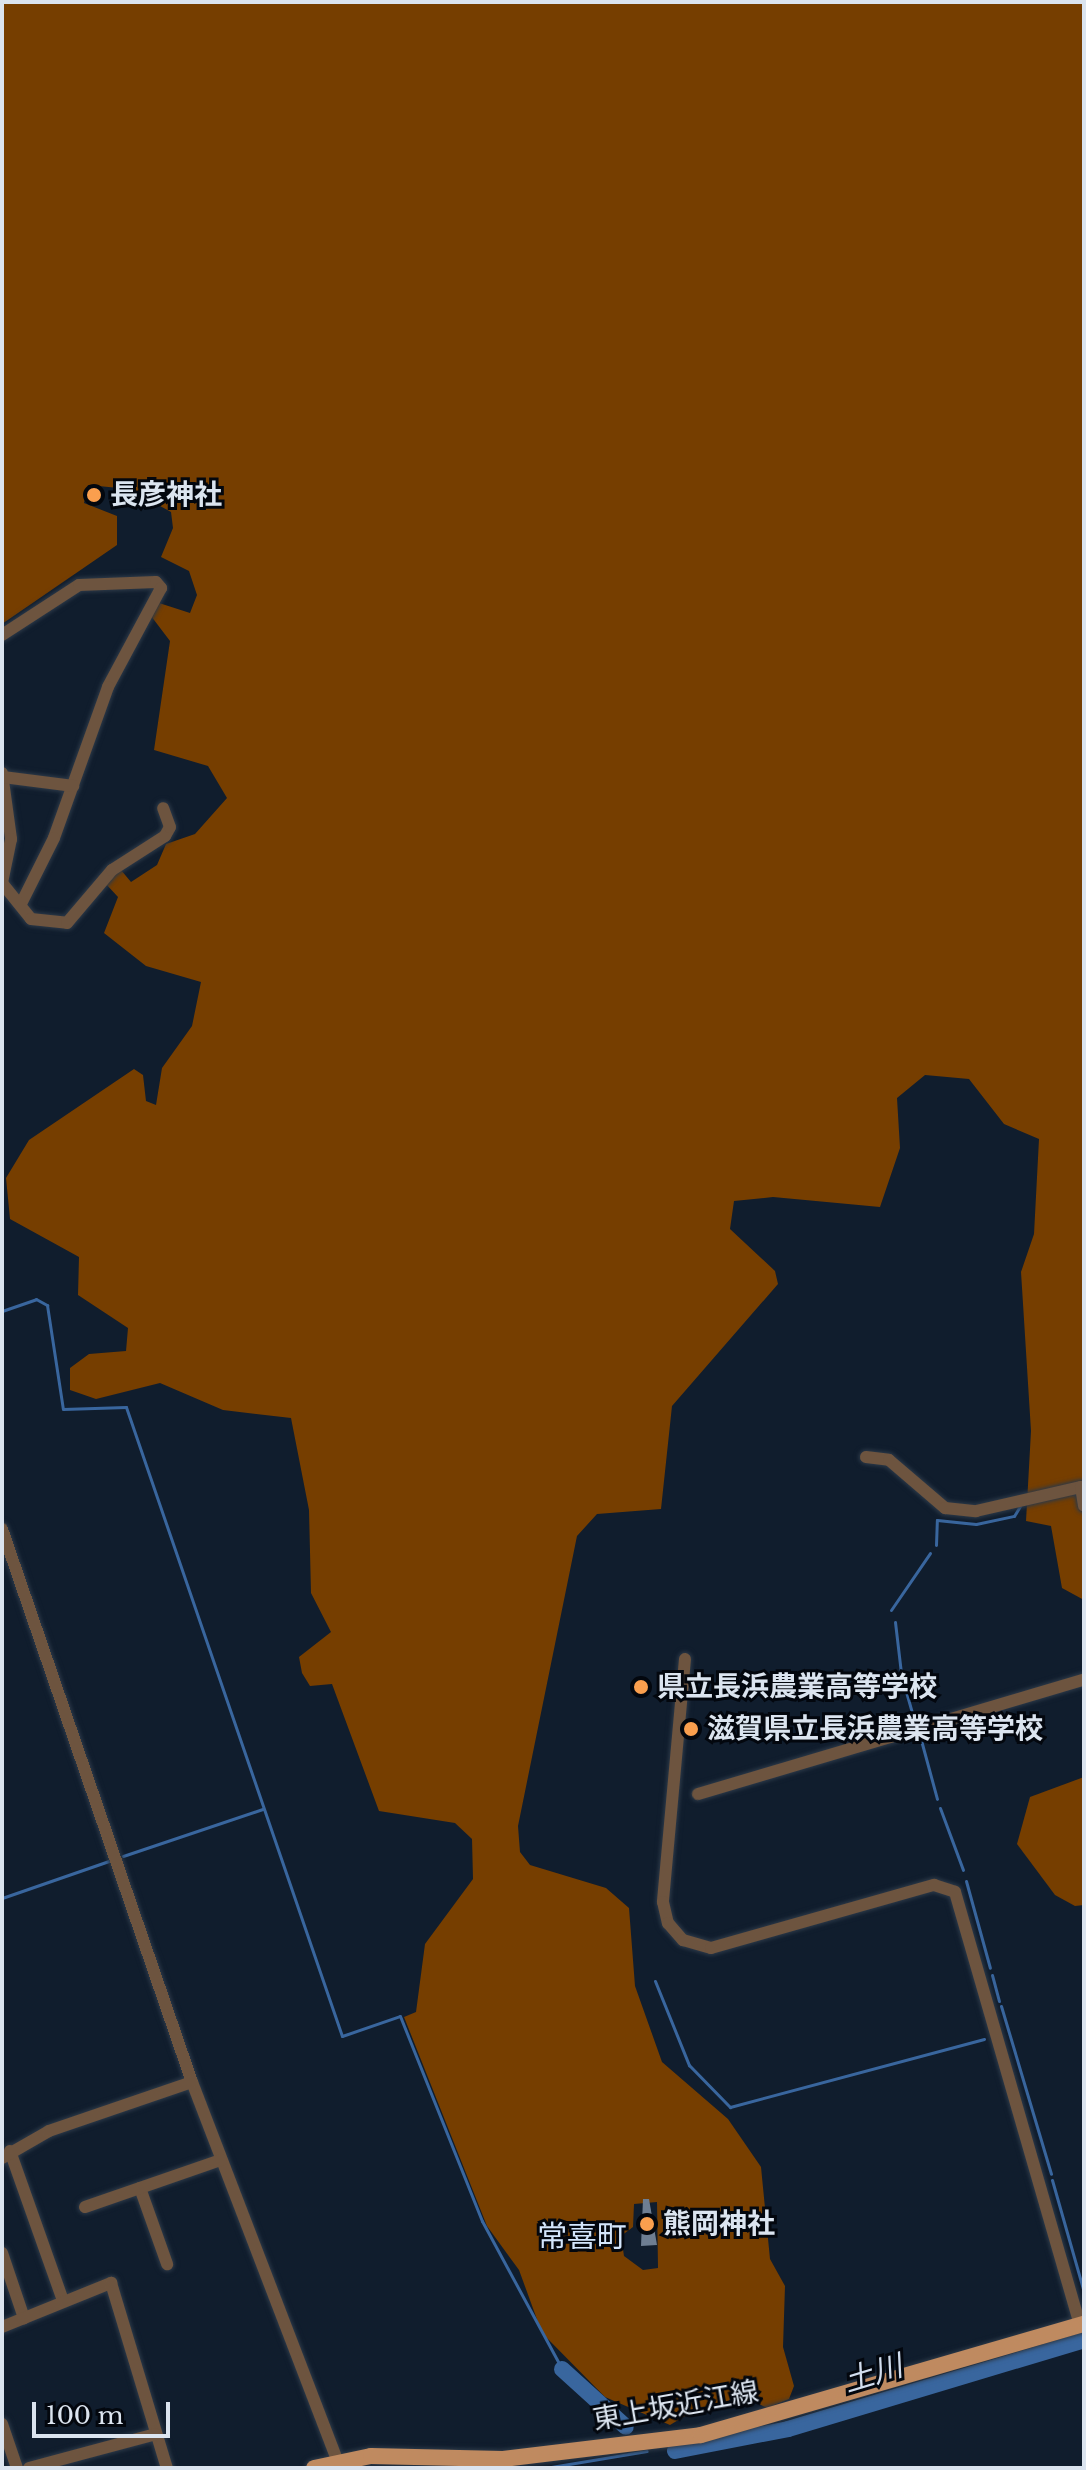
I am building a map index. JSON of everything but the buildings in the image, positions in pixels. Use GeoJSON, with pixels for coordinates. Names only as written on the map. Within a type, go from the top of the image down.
{"type":"FeatureCollection","features":[{"type":"Feature","properties":{"kind":"main road","name":"東上坂近江線"},"geometry":{"type":"LineString","coordinates":[[314,2468],[337,2460],[410,2454],[503,2464],[701,2435],[1082,2324]]}},
{"type":"Feature","properties":{"kind":"street"},"geometry":{"type":"LineString","coordinates":[[2,635],[79,585],[156,582],[161,588],[108,687],[73,786],[21,904]]}},
{"type":"Feature","properties":{"kind":"street"},"geometry":{"type":"LineString","coordinates":[[73,786],[2,775],[11,839],[2,883],[31,919],[67,923],[112,870],[165,836],[170,827],[163,808]]}},
{"type":"Feature","properties":{"kind":"street"},"geometry":{"type":"LineString","coordinates":[[866,1457],[889,1460],[945,1508],[976,1511],[1081,1487],[1084,1506]]}},
{"type":"Feature","properties":{"kind":"street"},"geometry":{"type":"LineString","coordinates":[[2,1529],[192,2082],[337,2460]]}},
{"type":"Feature","properties":{"kind":"street"},"geometry":{"type":"LineString","coordinates":[[685,1659],[663,1902],[668,1923],[683,1940],[711,1948],[934,1885],[955,1892],[1082,2324]]}},
{"type":"Feature","properties":{"kind":"street"},"geometry":{"type":"LineString","coordinates":[[698,1794],[1084,1680]]}},
{"type":"Feature","properties":{"kind":"street"},"geometry":{"type":"LineString","coordinates":[[62,2298],[6,2154],[192,2082]]}},
{"type":"Feature","properties":{"kind":"street"},"geometry":{"type":"LineString","coordinates":[[85,2207],[221,2160]]}},
{"type":"Feature","properties":{"kind":"street"},"geometry":{"type":"LineString","coordinates":[[140,2188],[167,2264]]}},
{"type":"Feature","properties":{"kind":"street"},"geometry":{"type":"LineString","coordinates":[[3,2260],[24,2318]]}},
{"type":"Feature","properties":{"kind":"street"},"geometry":{"type":"LineString","coordinates":[[2,2327],[62,2298],[111,2283],[167,2468]]}},
{"type":"Feature","properties":{"kind":"street"},"geometry":{"type":"LineString","coordinates":[[2,2424],[17,2468]]}},
{"type":"Feature","properties":{"kind":"street"},"geometry":{"type":"LineString","coordinates":[[29,2468],[156,2434]]}},
{"type":"Feature","properties":{"kind":"shaded area"},"geometry":{"type":"Polygon","coordinates":[[[2,2],[1084,2],[1084,1600],[1062,1588],[1051,1526],[1026,1521],[1031,1431],[1021,1272],[1034,1234],[1039,1139],[1004,1124],[969,1079],[925,1075],[897,1098],[900,1148],[880,1207],[773,1197],[734,1201],[730,1229],[775,1271],[778,1284],[672,1406],[661,1509],[597,1514],[577,1536],[518,1826],[520,1852],[530,1865],[606,1888],[629,1908],[635,1986],[662,2062],[728,2119],[761,2167],[770,2259],[785,2286],[783,2347],[794,2386],[789,2399],[767,2408],[735,2392],[723,2409],[700,2407],[670,2425],[605,2397],[542,2333],[519,2270],[487,2226],[404,2017],[416,2012],[425,1944],[473,1879],[472,1839],[455,1823],[379,1811],[332,1684],[310,1686],[302,1673],[299,1657],[331,1632],[311,1593],[309,1510],[291,1418],[223,1410],[160,1383],[96,1399],[70,1390],[70,1368],[89,1354],[126,1351],[128,1328],[78,1295],[79,1257],[10,1219],[6,1178],[29,1140],[134,1069],[143,1075],[146,1101],[156,1105],[162,1068],[192,1026],[201,982],[146,966],[104,933],[118,897],[105,883],[121,870],[131,882],[157,865],[166,844],[195,834],[227,798],[208,766],[154,750],[170,641],[151,616],[156,602],[190,613],[197,595],[189,571],[161,557],[173,528],[171,512],[129,489],[88,485],[84,503],[117,516],[117,545],[2,624],[2,2]],[[657,2202],[634,2204],[633,2227],[621,2236],[624,2256],[643,2270],[658,2268],[657,2202]]]}},
{"type":"Feature","properties":{"kind":"shaded area"},"geometry":{"type":"Polygon","coordinates":[[[1084,1777],[1084,1905],[1075,1906],[1055,1895],[1017,1844],[1030,1797],[1084,1777]]]}},
{"type":"Feature","properties":{"kind":"waterway"},"geometry":{"type":"LineString","coordinates":[[2,1311],[36,1299],[47,1305],[63,1409],[126,1407],[342,2036],[400,2016],[482,2221],[562,2369]]}},
{"type":"Feature","properties":{"kind":"waterway"},"geometry":{"type":"LineString","coordinates":[[936,1545],[937,1520],[976,1524],[1014,1516],[1020,1506]]}},
{"type":"Feature","properties":{"kind":"waterway"},"geometry":{"type":"LineString","coordinates":[[891,1610],[930,1553]]}},
{"type":"Feature","properties":{"kind":"waterway"},"geometry":{"type":"LineString","coordinates":[[895,1622],[901,1673]]}},
{"type":"Feature","properties":{"kind":"waterway"},"geometry":{"type":"LineString","coordinates":[[903,1681],[916,1727]]}},
{"type":"Feature","properties":{"kind":"waterway"},"geometry":{"type":"LineString","coordinates":[[921,1740],[937,1799]]}},
{"type":"Feature","properties":{"kind":"waterway"},"geometry":{"type":"LineString","coordinates":[[940,1808],[963,1870]]}},
{"type":"Feature","properties":{"kind":"waterway"},"geometry":{"type":"LineString","coordinates":[[123,1856],[263,1809]]}},
{"type":"Feature","properties":{"kind":"waterway"},"geometry":{"type":"LineString","coordinates":[[2,1898],[109,1861]]}},
{"type":"Feature","properties":{"kind":"waterway"},"geometry":{"type":"LineString","coordinates":[[966,1881],[990,1968]]}},
{"type":"Feature","properties":{"kind":"waterway"},"geometry":{"type":"LineString","coordinates":[[992,1975],[999,2001]]}},
{"type":"Feature","properties":{"kind":"waterway"},"geometry":{"type":"LineString","coordinates":[[655,1981],[689,2065],[730,2107],[984,2039]]}},
{"type":"Feature","properties":{"kind":"waterway"},"geometry":{"type":"LineString","coordinates":[[1001,2006],[1051,2174]]}},
{"type":"Feature","properties":{"kind":"waterway"},"geometry":{"type":"LineString","coordinates":[[1052,2180],[1084,2292]]}},
{"type":"Feature","properties":{"kind":"waterway","name":"土川"},"geometry":{"type":"LineString","coordinates":[[675,2451],[788,2429],[1084,2340]]}},
{"type":"Feature","properties":{"kind":"waterway","name":"土川"},"geometry":{"type":"LineString","coordinates":[[562,2369],[626,2427]]}},
{"type":"Feature","properties":{"kind":"waterway"},"geometry":{"type":"LineString","coordinates":[[545,2468],[647,2451]]}},
{"type":"Feature","properties":{"kind":"place","name":"長彦神社"},"geometry":{"type":"Point","coordinates":[94,495]}},
{"type":"Feature","properties":{"kind":"place","name":"県立長浜農業高等学校"},"geometry":{"type":"Point","coordinates":[641,1687]}},
{"type":"Feature","properties":{"kind":"place","name":"滋賀県立長浜農業高等学校"},"geometry":{"type":"Point","coordinates":[691,1729]}},
{"type":"Feature","properties":{"kind":"place","name":"熊岡神社"},"geometry":{"type":"Point","coordinates":[647,2224]}},
{"type":"Feature","properties":{"kind":"district","name":"常喜町"},"geometry":{"type":"Point","coordinates":[582,2237]}}]}
